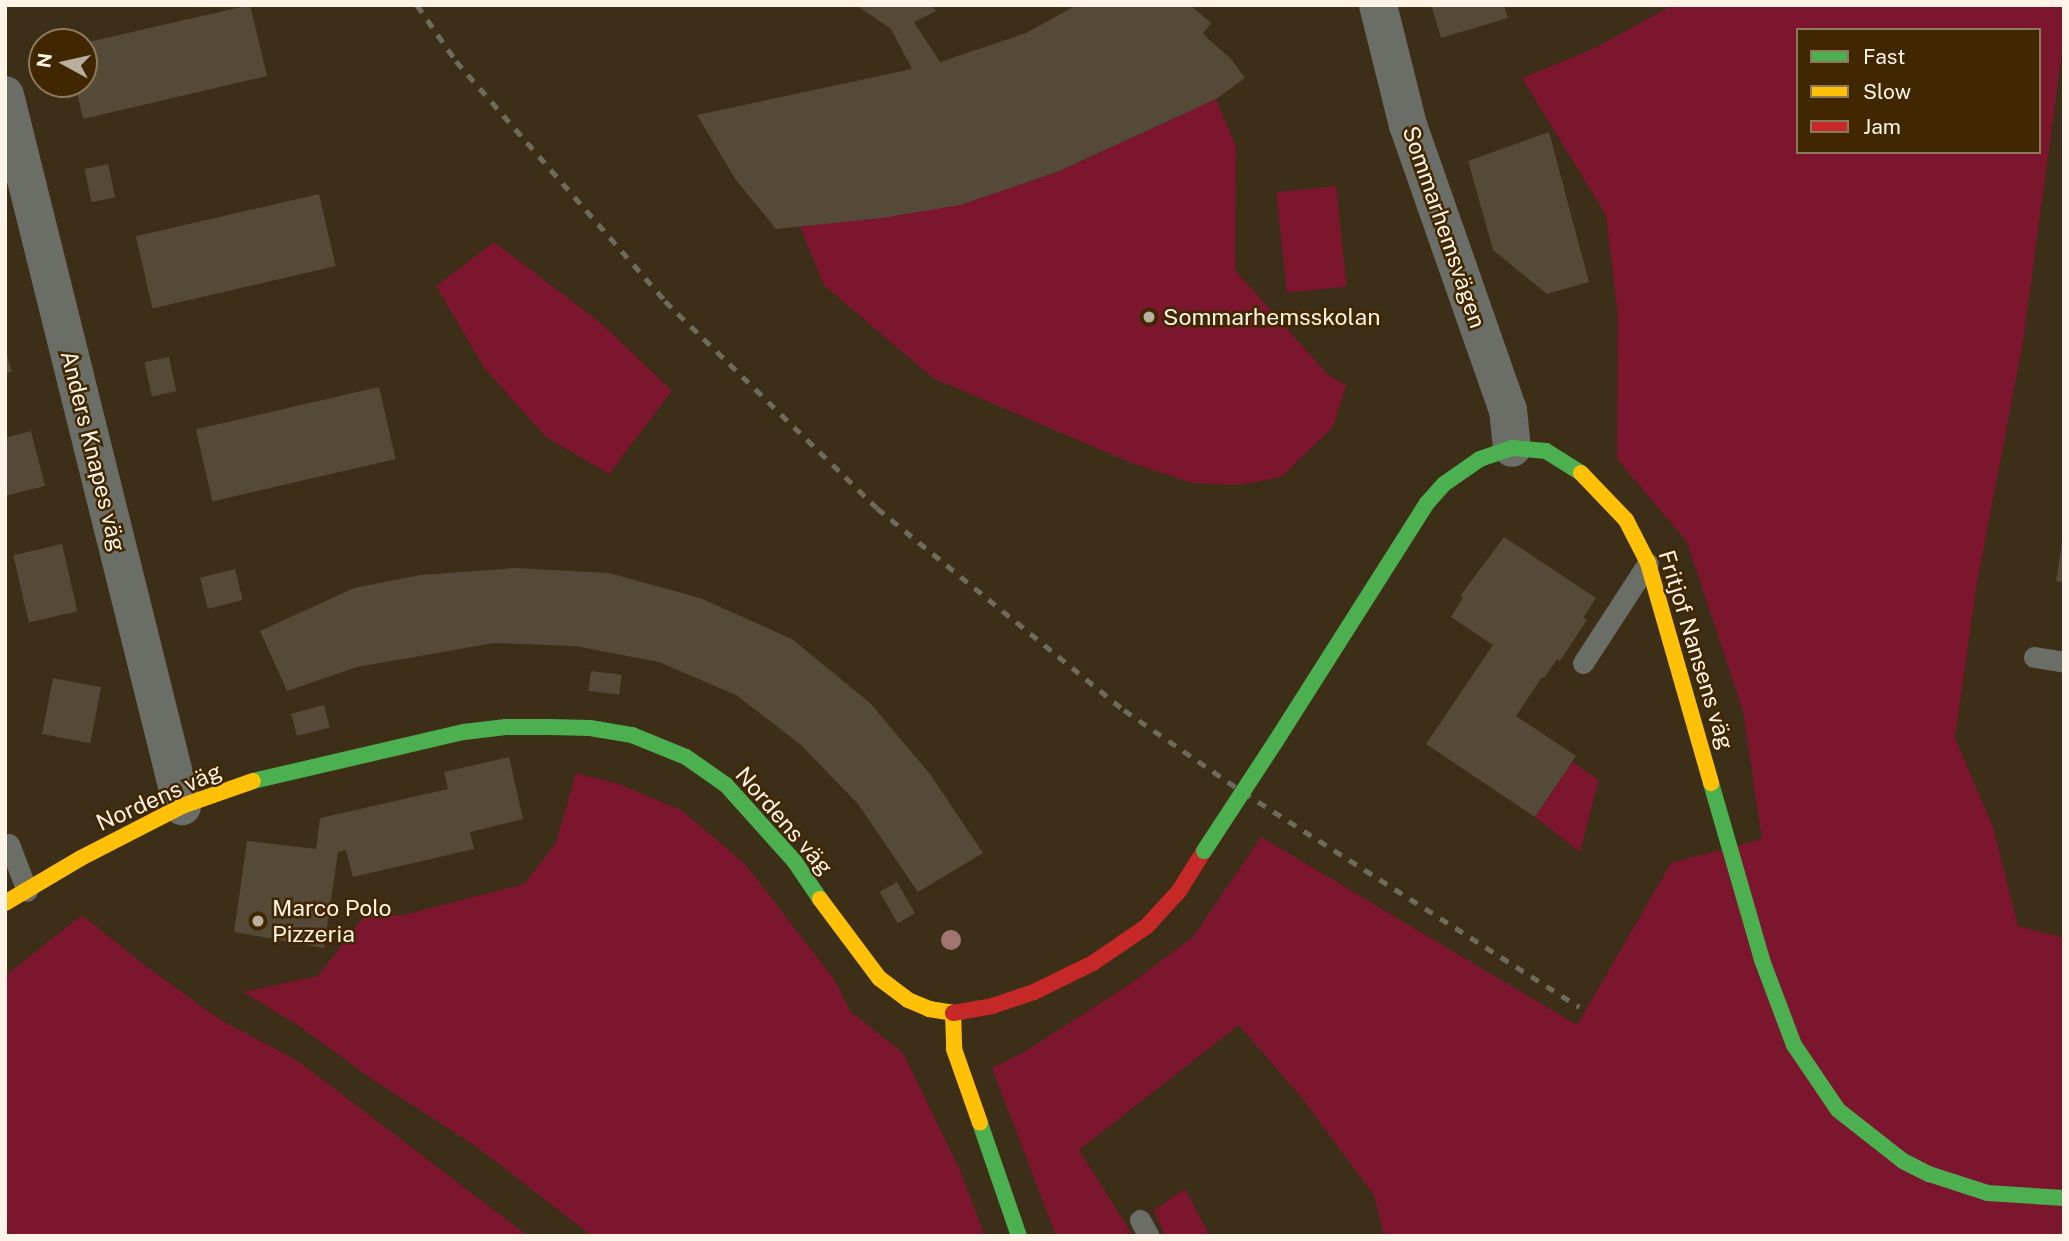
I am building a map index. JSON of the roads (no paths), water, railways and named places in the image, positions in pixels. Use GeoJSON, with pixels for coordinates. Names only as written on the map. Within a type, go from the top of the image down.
{"type":"FeatureCollection","features":[{"type":"Feature","properties":{"kind":"street","name":"Sommarhemsvägen"},"geometry":{"type":"LineString","coordinates":[[1378,5],[1408,125],[1508,410],[1512,448]]}},
{"type":"Feature","properties":{"kind":"street","name":"Anders Knapes väg"},"geometry":{"type":"LineString","coordinates":[[5,95],[183,806]]}},
{"type":"Feature","properties":{"kind":"street","name":"Fritjof Nansens väg"},"geometry":{"type":"LineString","coordinates":[[953,1013],[992,1006],[1034,992],[1093,963],[1147,926],[1179,891],[1427,503],[1461,470],[1480,459],[1512,448],[1546,451],[1578,469],[1626,520],[1648,563],[1762,960],[1794,1045],[1814,1076],[1838,1110],[1903,1161],[1929,1174],[1988,1193],[2064,1198]]}},
{"type":"Feature","properties":{"kind":"street","name":"Nordens väg"},"geometry":{"type":"LineString","coordinates":[[5,903],[81,858],[183,806],[248,782],[464,732],[538,727],[590,728],[632,735],[686,757],[726,785],[795,862],[857,952],[879,978],[919,1004],[953,1013]]}},
{"type":"Feature","properties":{"kind":"street"},"geometry":{"type":"LineString","coordinates":[[953,1013],[954,1049],[1019,1236]]}},
{"type":"Feature","properties":{"kind":"lane"},"geometry":{"type":"LineString","coordinates":[[1583,663],[1648,563]]}},
{"type":"Feature","properties":{"kind":"lane"},"geometry":{"type":"LineString","coordinates":[[2034,657],[2064,662]]}},
{"type":"Feature","properties":{"kind":"lane"},"geometry":{"type":"LineString","coordinates":[[9,844],[27,891]]}},
{"type":"Feature","properties":{"kind":"railway"},"geometry":{"type":"LineString","coordinates":[[417,5],[456,61],[665,301],[877,508],[1124,710],[1243,792],[1579,1007]]}},
{"type":"Feature","properties":{"kind":"place","name":"Sommarhemsskolan"},"geometry":{"type":"Point","coordinates":[1149,317]}},
{"type":"Feature","properties":{"kind":"place","name":"Marco Polo Pizzeria"},"geometry":{"type":"Point","coordinates":[258,921]}}]}
